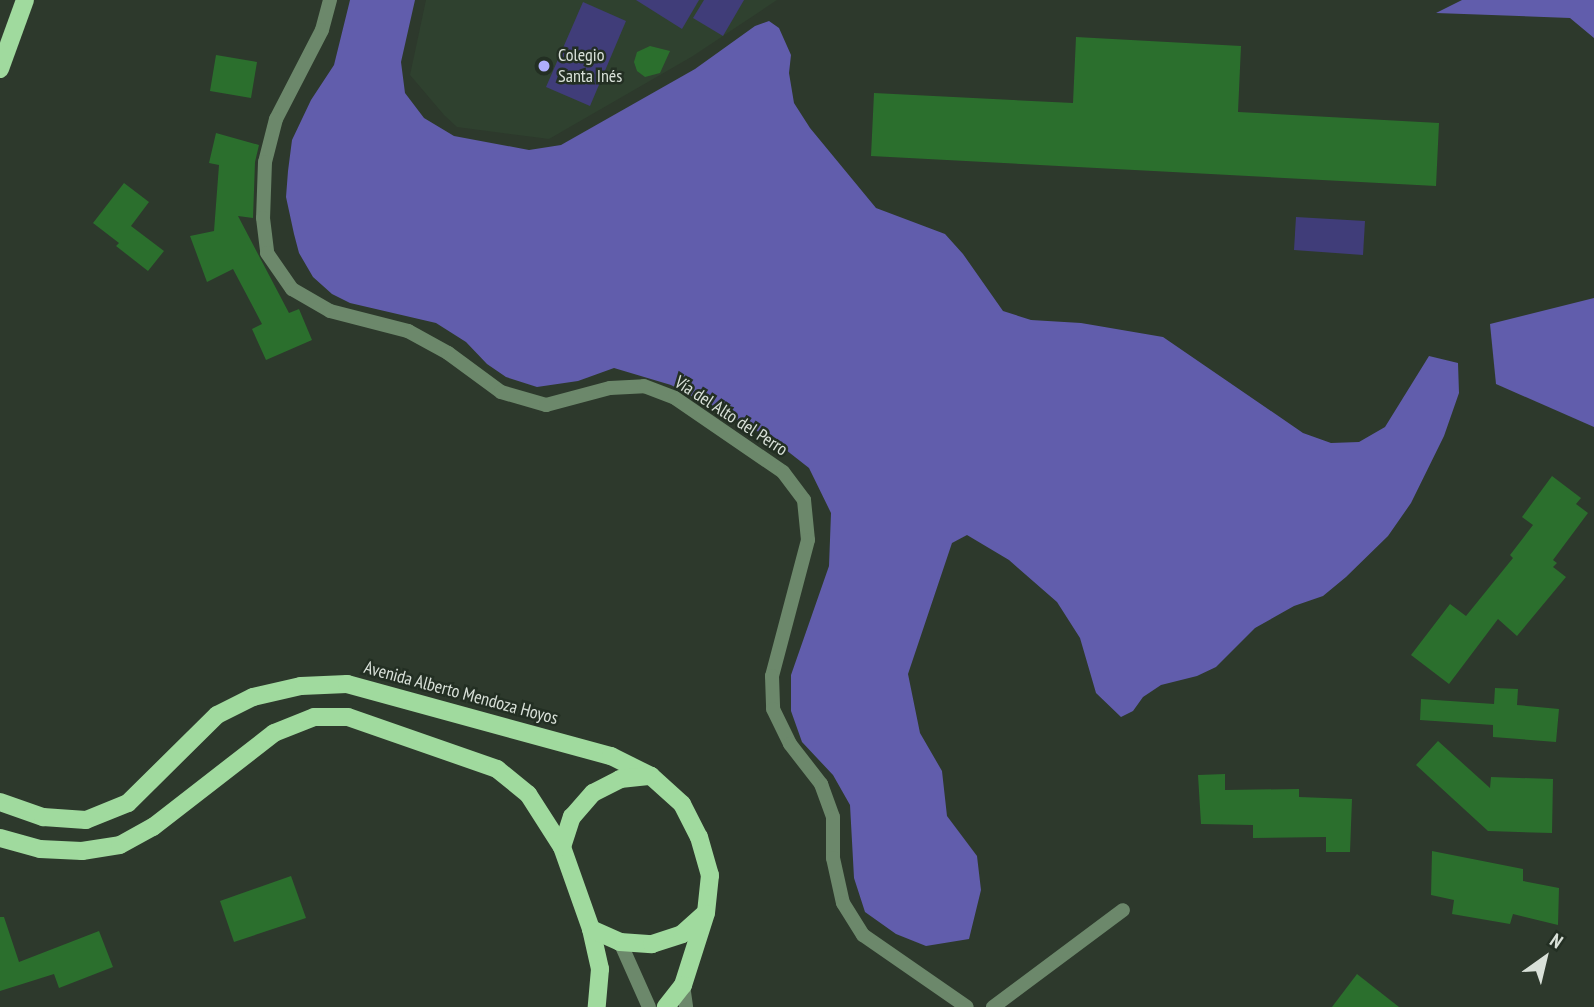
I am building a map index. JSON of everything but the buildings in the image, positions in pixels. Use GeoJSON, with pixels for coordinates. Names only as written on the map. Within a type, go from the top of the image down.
{"type":"FeatureCollection","features":[{"type":"Feature","properties":{"kind":"main road"},"geometry":{"type":"LineString","coordinates":[[0,69],[25,0]]}},
{"type":"Feature","properties":{"kind":"main road","name":"Avenida Alberto Mendoza Hoyos"},"geometry":{"type":"LineString","coordinates":[[0,802],[43,817],[86,820],[128,803],[217,715],[253,697],[301,686],[347,684],[611,755],[651,776],[681,804],[699,837],[710,875],[706,913],[683,985],[666,1007]]}},
{"type":"Feature","properties":{"kind":"main road"},"geometry":{"type":"LineString","coordinates":[[0,838],[40,849],[82,851],[120,845],[153,827],[274,733],[314,717],[348,717],[497,769],[528,794],[562,847],[591,929],[600,970],[600,997],[597,1007]]}},
{"type":"Feature","properties":{"kind":"main road"},"geometry":{"type":"LineString","coordinates":[[562,847],[572,817],[593,793],[620,779],[651,776]]}},
{"type":"Feature","properties":{"kind":"main road"},"geometry":{"type":"LineString","coordinates":[[591,929],[620,942],[652,944],[682,934],[706,913]]}},
{"type":"Feature","properties":{"kind":"street","name":"Vía del Alto del Perro"},"geometry":{"type":"LineString","coordinates":[[331,0],[323,30],[276,119],[265,162],[263,218],[267,253],[292,289],[330,311],[408,331],[448,353],[500,392],[546,405],[610,387],[644,386],[675,398],[783,472],[804,500],[808,541],[772,676],[774,709],[790,744],[821,785],[833,817],[833,858],[843,903],[863,935],[967,1007]]}},
{"type":"Feature","properties":{"kind":"street"},"geometry":{"type":"LineString","coordinates":[[993,1007],[1122,911]]}},
{"type":"Feature","properties":{"kind":"street"},"geometry":{"type":"LineString","coordinates":[[620,942],[649,1007]]}},
{"type":"Feature","properties":{"kind":"street"},"geometry":{"type":"LineString","coordinates":[[683,985],[686,1007]]}},
{"type":"Feature","properties":{"kind":"shaded area"},"geometry":{"type":"Polygon","coordinates":[[[350,0],[415,0],[401,62],[405,93],[424,118],[454,136],[529,150],[561,145],[695,69],[755,26],[769,21],[779,28],[791,55],[789,73],[794,103],[810,128],[876,208],[945,234],[963,254],[1003,311],[1031,320],[1081,323],[1163,337],[1303,433],[1331,443],[1359,442],[1385,427],[1429,356],[1458,363],[1459,393],[1444,436],[1411,503],[1388,536],[1346,577],[1323,596],[1294,606],[1255,628],[1216,667],[1197,676],[1161,685],[1143,697],[1133,711],[1121,717],[1096,693],[1080,638],[1057,602],[1009,560],[967,535],[952,543],[908,674],[920,733],[942,771],[947,816],[977,856],[981,890],[969,939],[926,946],[896,934],[865,912],[854,878],[850,805],[833,775],[802,742],[791,711],[791,675],[829,566],[831,513],[809,468],[772,439],[671,385],[614,368],[578,381],[537,387],[506,377],[487,364],[466,342],[436,323],[350,303],[332,294],[313,277],[299,253],[286,197],[292,140],[311,100],[334,65],[350,0]]]}},
{"type":"Feature","properties":{"kind":"shaded area","name":"Colegio Santa Inés"},"geometry":{"type":"Polygon","coordinates":[[[426,0],[777,0],[693,56],[549,139],[457,127],[444,115],[410,75],[426,0]]]}},
{"type":"Feature","properties":{"kind":"shaded area"},"geometry":{"type":"Polygon","coordinates":[[[636,0],[699,0],[682,29],[636,0]]]}},
{"type":"Feature","properties":{"kind":"shaded area"},"geometry":{"type":"Polygon","coordinates":[[[704,0],[744,0],[723,36],[693,18],[704,0]]]}},
{"type":"Feature","properties":{"kind":"shaded area"},"geometry":{"type":"Polygon","coordinates":[[[1462,0],[1594,0],[1594,38],[1570,18],[1436,13],[1462,0]]]}},
{"type":"Feature","properties":{"kind":"shaded area"},"geometry":{"type":"Polygon","coordinates":[[[583,2],[626,21],[590,106],[546,87],[583,2]]]}},
{"type":"Feature","properties":{"kind":"shaded area"},"geometry":{"type":"Polygon","coordinates":[[[1296,217],[1365,221],[1363,255],[1294,250],[1296,217]]]}},
{"type":"Feature","properties":{"kind":"shaded area"},"geometry":{"type":"Polygon","coordinates":[[[1594,298],[1594,427],[1496,384],[1490,324],[1594,298]]]}},
{"type":"Feature","properties":{"kind":"place","name":"Colegio Santa Inés"},"geometry":{"type":"Point","coordinates":[544,66]}}]}
